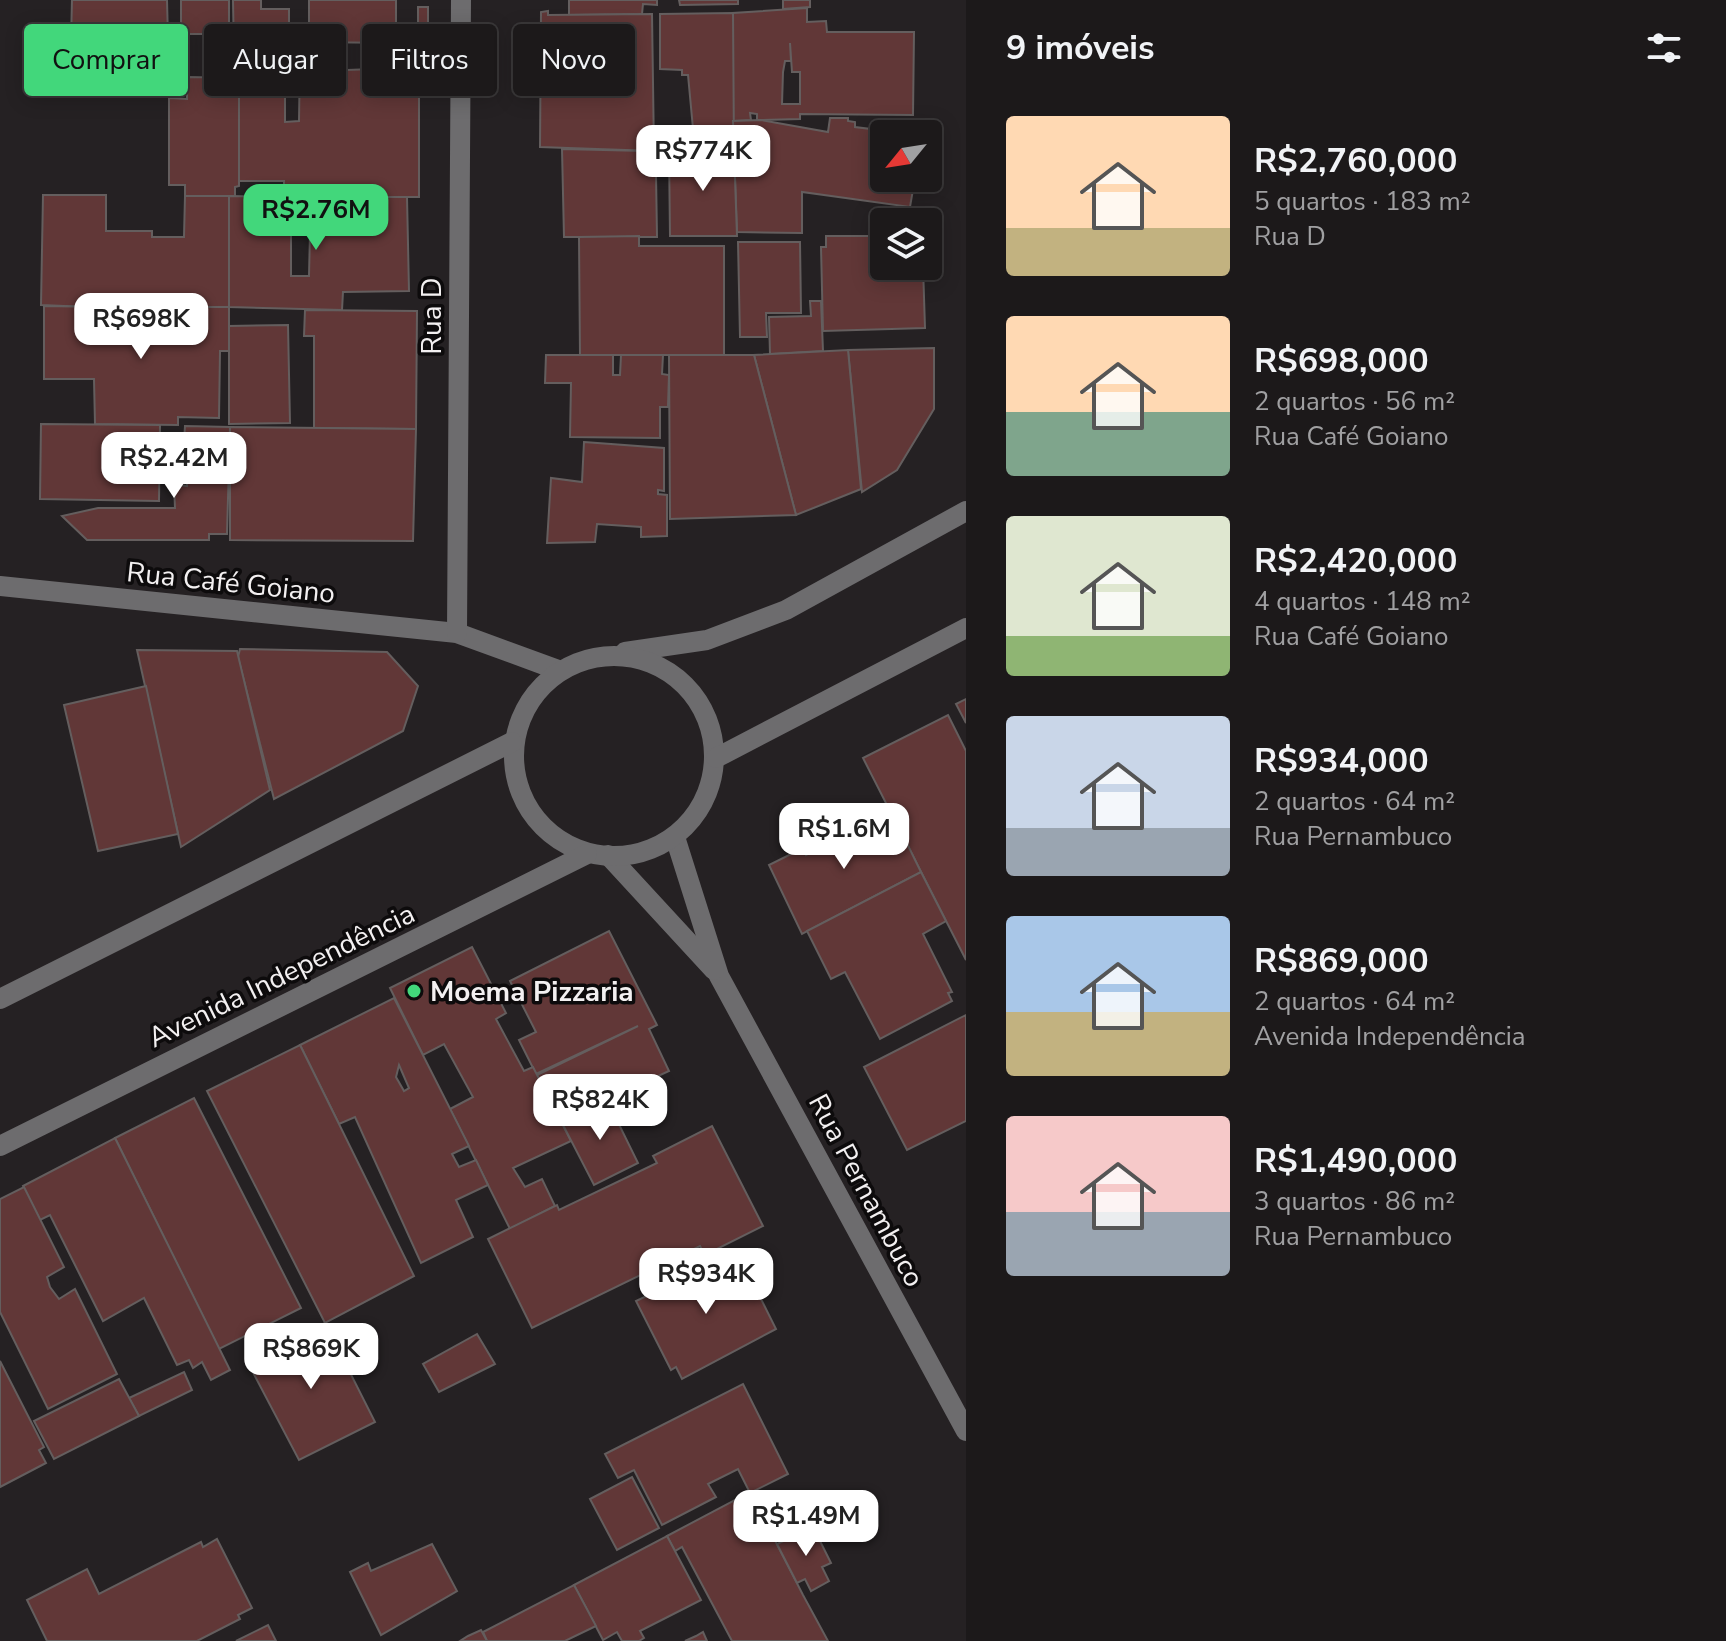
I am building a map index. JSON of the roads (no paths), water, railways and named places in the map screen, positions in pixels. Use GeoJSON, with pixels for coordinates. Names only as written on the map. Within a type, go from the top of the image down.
{"type":"FeatureCollection","features":[{"type":"Feature","properties":{"kind":"street","name":"Rua D"},"geometry":{"type":"LineString","coordinates":[[457,633],[461,0]]}},
{"type":"Feature","properties":{"kind":"street"},"geometry":{"type":"LineString","coordinates":[[616,653],[667,668],[703,707],[716,758],[705,802],[675,837],[633,856],[587,854],[545,830],[518,790],[512,742],[527,701],[558,670],[616,653],[707,640],[786,610],[966,511]]}},
{"type":"Feature","properties":{"kind":"street","name":"Rua Café Goiano"},"geometry":{"type":"LineString","coordinates":[[0,586],[457,633],[558,670]]}},
{"type":"Feature","properties":{"kind":"street"},"geometry":{"type":"LineString","coordinates":[[716,758],[966,628]]}},
{"type":"Feature","properties":{"kind":"street"},"geometry":{"type":"LineString","coordinates":[[0,999],[512,742]]}},
{"type":"Feature","properties":{"kind":"street","name":"Rua Pernambuco"},"geometry":{"type":"LineString","coordinates":[[675,837],[719,976],[966,1431]]}},
{"type":"Feature","properties":{"kind":"street","name":"Avenida Independência"},"geometry":{"type":"LineString","coordinates":[[0,1146],[587,854]]}},
{"type":"Feature","properties":{"kind":"street","name":"Rua Pernambuco"},"geometry":{"type":"LineString","coordinates":[[608,855],[719,976]]}},
{"type":"Feature","properties":{"kind":"place","name":"Moema Pizzaria"},"geometry":{"type":"Point","coordinates":[414,991]}}]}
